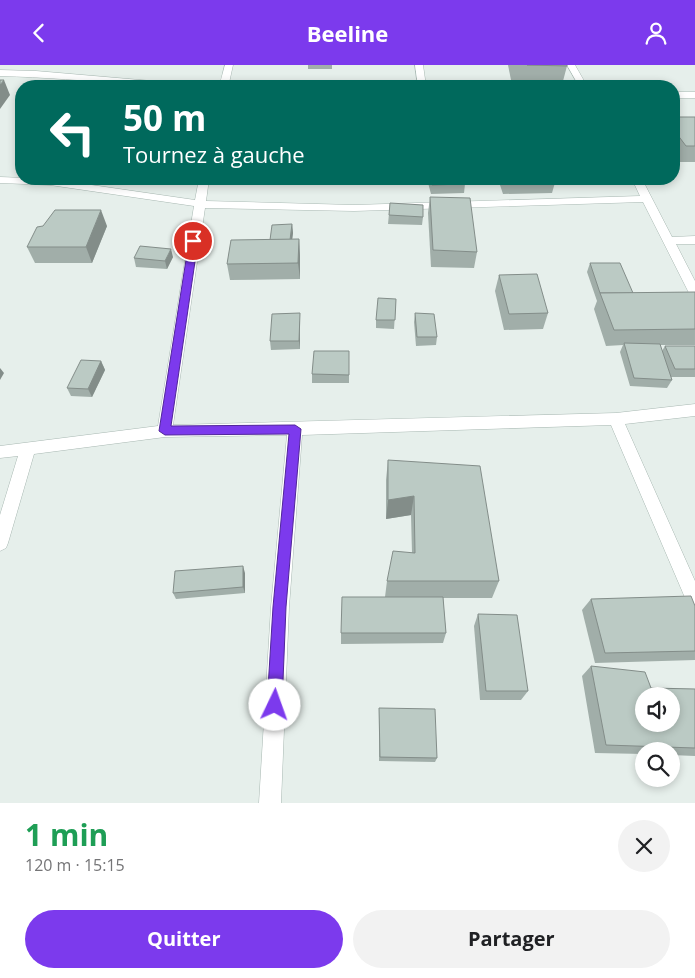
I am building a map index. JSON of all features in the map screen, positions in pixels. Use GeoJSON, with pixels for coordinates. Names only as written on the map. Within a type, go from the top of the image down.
{"type":"FeatureCollection","features":[{"type":"Feature","properties":{"kind":"street"},"geometry":{"type":"LineString","coordinates":[[225,80],[229,65]]}},
{"type":"Feature","properties":{"kind":"street"},"geometry":{"type":"LineString","coordinates":[[419,65],[421,80]]}},
{"type":"Feature","properties":{"kind":"street"},"geometry":{"type":"LineString","coordinates":[[571,65],[580,80]]}},
{"type":"Feature","properties":{"kind":"street"},"geometry":{"type":"LineString","coordinates":[[0,73],[106,80]]}},
{"type":"Feature","properties":{"kind":"street"},"geometry":{"type":"LineString","coordinates":[[680,95],[695,95]]}},
{"type":"Feature","properties":{"kind":"street"},"geometry":{"type":"LineString","coordinates":[[0,181],[15,181]]}},
{"type":"Feature","properties":{"kind":"street"},"geometry":{"type":"LineString","coordinates":[[71,185],[216,206],[354,208],[646,199]]}},
{"type":"Feature","properties":{"kind":"street"},"geometry":{"type":"LineString","coordinates":[[165,431],[203,185]]}},
{"type":"Feature","properties":{"kind":"street"},"geometry":{"type":"LineString","coordinates":[[640,185],[695,293]]}},
{"type":"Feature","properties":{"kind":"street"},"geometry":{"type":"LineString","coordinates":[[667,241],[695,240]]}},
{"type":"Feature","properties":{"kind":"street"},"geometry":{"type":"LineString","coordinates":[[0,452],[165,431],[616,419],[695,410]]}},
{"type":"Feature","properties":{"kind":"street"},"geometry":{"type":"LineString","coordinates":[[616,419],[695,601]]}},
{"type":"Feature","properties":{"kind":"street"},"geometry":{"type":"LineString","coordinates":[[270,803],[280,607],[295,429]]}},
{"type":"Feature","properties":{"kind":"street"},"geometry":{"type":"LineString","coordinates":[[0,543],[28,449]]}},
{"type":"Feature","properties":{"kind":"building"},"geometry":{"type":"Polygon","coordinates":[[[527,65],[567,65],[567,66],[527,65]]]}},
{"type":"Feature","properties":{"kind":"building"},"geometry":{"type":"Polygon","coordinates":[[[680,117],[695,117],[695,146],[686,146],[680,138],[680,117]]]}},
{"type":"Feature","properties":{"kind":"building"},"geometry":{"type":"Polygon","coordinates":[[[430,197],[470,198],[477,252],[433,250],[430,197]]]}},
{"type":"Feature","properties":{"kind":"building"},"geometry":{"type":"Polygon","coordinates":[[[390,203],[423,205],[423,217],[389,215],[390,203]]]}},
{"type":"Feature","properties":{"kind":"building"},"geometry":{"type":"Polygon","coordinates":[[[55,210],[101,210],[86,247],[27,247],[37,227],[43,226],[55,210]]]}},
{"type":"Feature","properties":{"kind":"building"},"geometry":{"type":"Polygon","coordinates":[[[292,224],[290,240],[270,240],[272,225],[292,224]]]}},
{"type":"Feature","properties":{"kind":"building"},"geometry":{"type":"Polygon","coordinates":[[[299,239],[298,263],[227,264],[231,240],[299,239]]]}},
{"type":"Feature","properties":{"kind":"building"},"geometry":{"type":"Polygon","coordinates":[[[140,246],[171,249],[165,261],[134,258],[140,246]]]}},
{"type":"Feature","properties":{"kind":"building"},"geometry":{"type":"Polygon","coordinates":[[[590,263],[620,263],[633,293],[600,293],[590,263]]]}},
{"type":"Feature","properties":{"kind":"building"},"geometry":{"type":"Polygon","coordinates":[[[537,274],[548,313],[509,314],[499,275],[537,274]]]}},
{"type":"Feature","properties":{"kind":"building"},"geometry":{"type":"Polygon","coordinates":[[[695,292],[695,329],[614,330],[600,293],[695,292]]]}},
{"type":"Feature","properties":{"kind":"building"},"geometry":{"type":"Polygon","coordinates":[[[378,298],[396,299],[395,320],[376,320],[378,298]]]}},
{"type":"Feature","properties":{"kind":"building"},"geometry":{"type":"Polygon","coordinates":[[[300,313],[299,341],[270,341],[272,314],[300,313]]]}},
{"type":"Feature","properties":{"kind":"building"},"geometry":{"type":"Polygon","coordinates":[[[415,313],[434,314],[437,337],[417,337],[415,313]]]}},
{"type":"Feature","properties":{"kind":"building"},"geometry":{"type":"Polygon","coordinates":[[[624,343],[660,344],[672,380],[634,378],[624,343]]]}},
{"type":"Feature","properties":{"kind":"building"},"geometry":{"type":"Polygon","coordinates":[[[665,346],[695,346],[695,369],[675,369],[665,346]]]}},
{"type":"Feature","properties":{"kind":"building"},"geometry":{"type":"Polygon","coordinates":[[[314,351],[349,351],[349,375],[312,374],[314,351]]]}},
{"type":"Feature","properties":{"kind":"building"},"geometry":{"type":"Polygon","coordinates":[[[81,360],[101,361],[88,389],[67,388],[81,360]]]}},
{"type":"Feature","properties":{"kind":"building"},"geometry":{"type":"Polygon","coordinates":[[[388,460],[480,466],[499,581],[387,581],[393,551],[415,553],[414,496],[388,500],[388,460]]]}},
{"type":"Feature","properties":{"kind":"building"},"geometry":{"type":"Polygon","coordinates":[[[243,566],[243,587],[173,593],[175,571],[243,566]]]}},
{"type":"Feature","properties":{"kind":"building"},"geometry":{"type":"Polygon","coordinates":[[[691,596],[695,606],[695,651],[605,653],[591,599],[691,596]]]}},
{"type":"Feature","properties":{"kind":"building"},"geometry":{"type":"Polygon","coordinates":[[[342,597],[443,597],[446,633],[341,633],[342,597]]]}},
{"type":"Feature","properties":{"kind":"building"},"geometry":{"type":"Polygon","coordinates":[[[478,614],[517,615],[528,691],[486,691],[478,614]]]}},
{"type":"Feature","properties":{"kind":"building"},"geometry":{"type":"Polygon","coordinates":[[[591,666],[645,672],[651,687],[635,687],[635,732],[680,732],[680,689],[695,689],[695,748],[680,747],[680,742],[635,742],[635,746],[606,745],[591,666]]]}},
{"type":"Feature","properties":{"kind":"building"},"geometry":{"type":"Polygon","coordinates":[[[379,708],[435,709],[437,758],[380,757],[379,708]]]}},
{"type":"Feature","properties":{"kind":"route"},"geometry":{"type":"LineString","coordinates":[[193,241],[165,431],[295,429],[280,607],[275,705]]}}]}
